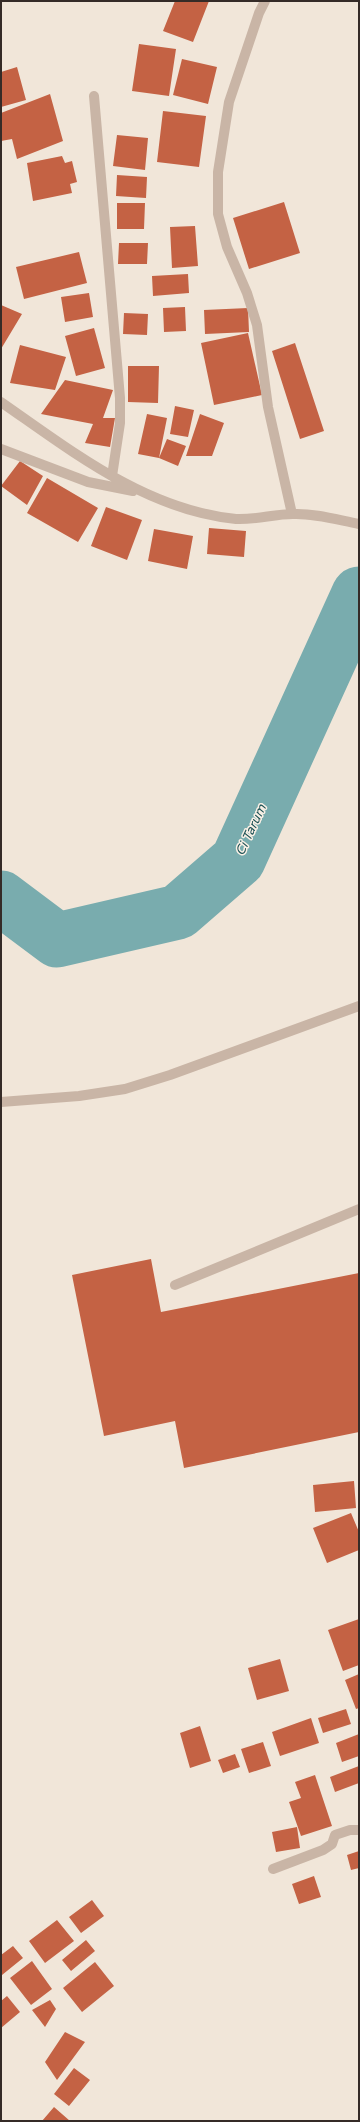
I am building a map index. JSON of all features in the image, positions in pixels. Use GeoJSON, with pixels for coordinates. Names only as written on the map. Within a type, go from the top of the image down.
{"type":"FeatureCollection","features":[{"type":"Feature","properties":{"kind":"street"},"geometry":{"type":"LineString","coordinates":[[265,1],[259,13],[229,102],[218,172],[218,214],[227,247],[247,293],[257,325],[268,407],[277,455],[292,514]]}},
{"type":"Feature","properties":{"kind":"street"},"geometry":{"type":"LineString","coordinates":[[94,96],[120,398],[120,423],[112,476]]}},
{"type":"Feature","properties":{"kind":"street"},"geometry":{"type":"LineString","coordinates":[[1,402],[112,476],[141,492],[177,506],[237,519],[257,519],[292,514],[304,514],[359,524]]}},
{"type":"Feature","properties":{"kind":"street"},"geometry":{"type":"LineString","coordinates":[[1,449],[88,482],[141,492]]}},
{"type":"Feature","properties":{"kind":"street"},"geometry":{"type":"LineString","coordinates":[[1,1102],[79,1096],[125,1088],[170,1075],[359,1006]]}},
{"type":"Feature","properties":{"kind":"street"},"geometry":{"type":"LineString","coordinates":[[175,1285],[359,1209]]}},
{"type":"Feature","properties":{"kind":"street"},"geometry":{"type":"LineString","coordinates":[[273,1869],[323,1850],[332,1844],[335,1835],[350,1830],[359,1830]]}},
{"type":"Feature","properties":{"kind":"building"},"geometry":{"type":"Polygon","coordinates":[[[175,1],[209,1],[193,42],[163,31],[175,1]]]}},
{"type":"Feature","properties":{"kind":"building"},"geometry":{"type":"Polygon","coordinates":[[[139,44],[176,49],[169,96],[132,91],[139,44]]]}},
{"type":"Feature","properties":{"kind":"building"},"geometry":{"type":"Polygon","coordinates":[[[182,59],[217,67],[208,104],[173,95],[182,59]]]}},
{"type":"Feature","properties":{"kind":"building"},"geometry":{"type":"Polygon","coordinates":[[[17,67],[26,100],[1,107],[1,72],[17,67]]]}},
{"type":"Feature","properties":{"kind":"building"},"geometry":{"type":"Polygon","coordinates":[[[50,94],[63,141],[17,159],[12,139],[1,141],[1,113],[50,94]]]}},
{"type":"Feature","properties":{"kind":"building"},"geometry":{"type":"Polygon","coordinates":[[[163,111],[206,116],[199,167],[157,162],[163,111]]]}},
{"type":"Feature","properties":{"kind":"building"},"geometry":{"type":"Polygon","coordinates":[[[117,135],[148,138],[145,170],[113,166],[117,135]]]}},
{"type":"Feature","properties":{"kind":"building"},"geometry":{"type":"Polygon","coordinates":[[[62,156],[65,163],[72,161],[77,182],[70,184],[72,193],[33,201],[27,163],[62,156]]]}},
{"type":"Feature","properties":{"kind":"building"},"geometry":{"type":"Polygon","coordinates":[[[117,175],[147,177],[146,198],[116,196],[117,175]]]}},
{"type":"Feature","properties":{"kind":"building"},"geometry":{"type":"Polygon","coordinates":[[[284,202],[300,253],[249,269],[233,218],[284,202]]]}},
{"type":"Feature","properties":{"kind":"building"},"geometry":{"type":"Polygon","coordinates":[[[117,203],[145,203],[144,229],[117,229],[117,203]]]}},
{"type":"Feature","properties":{"kind":"building"},"geometry":{"type":"Polygon","coordinates":[[[195,226],[198,266],[172,268],[170,227],[195,226]]]}},
{"type":"Feature","properties":{"kind":"building"},"geometry":{"type":"Polygon","coordinates":[[[119,243],[148,243],[147,264],[118,264],[119,243]]]}},
{"type":"Feature","properties":{"kind":"building"},"geometry":{"type":"Polygon","coordinates":[[[79,252],[87,283],[24,299],[16,267],[79,252]]]}},
{"type":"Feature","properties":{"kind":"building"},"geometry":{"type":"Polygon","coordinates":[[[188,274],[189,293],[153,296],[152,276],[188,274]]]}},
{"type":"Feature","properties":{"kind":"building"},"geometry":{"type":"Polygon","coordinates":[[[89,293],[93,317],[65,322],[61,297],[89,293]]]}},
{"type":"Feature","properties":{"kind":"building"},"geometry":{"type":"Polygon","coordinates":[[[1,305],[22,314],[1,349],[1,305]]]}},
{"type":"Feature","properties":{"kind":"building"},"geometry":{"type":"Polygon","coordinates":[[[185,307],[186,331],[164,332],[163,308],[185,307]]]}},
{"type":"Feature","properties":{"kind":"building"},"geometry":{"type":"Polygon","coordinates":[[[248,308],[249,332],[205,334],[204,310],[248,308]]]}},
{"type":"Feature","properties":{"kind":"building"},"geometry":{"type":"Polygon","coordinates":[[[124,313],[148,314],[147,335],[123,334],[124,313]]]}},
{"type":"Feature","properties":{"kind":"building"},"geometry":{"type":"Polygon","coordinates":[[[94,328],[105,368],[76,376],[65,336],[94,328]]]}},
{"type":"Feature","properties":{"kind":"building"},"geometry":{"type":"Polygon","coordinates":[[[248,333],[262,395],[214,405],[201,343],[248,333]]]}},
{"type":"Feature","properties":{"kind":"building"},"geometry":{"type":"Polygon","coordinates":[[[295,343],[324,431],[300,439],[272,351],[295,343]]]}},
{"type":"Feature","properties":{"kind":"building"},"geometry":{"type":"Polygon","coordinates":[[[20,345],[66,357],[55,390],[10,383],[20,345]]]}},
{"type":"Feature","properties":{"kind":"building"},"geometry":{"type":"Polygon","coordinates":[[[128,366],[159,366],[158,403],[128,402],[128,366]]]}},
{"type":"Feature","properties":{"kind":"building"},"geometry":{"type":"Polygon","coordinates":[[[65,380],[113,390],[103,418],[115,418],[110,447],[85,443],[93,424],[41,414],[65,380]]]}},
{"type":"Feature","properties":{"kind":"building"},"geometry":{"type":"Polygon","coordinates":[[[175,406],[194,410],[188,437],[170,434],[175,406]]]}},
{"type":"Feature","properties":{"kind":"building"},"geometry":{"type":"Polygon","coordinates":[[[147,414],[167,418],[159,458],[138,454],[147,414]]]}},
{"type":"Feature","properties":{"kind":"building"},"geometry":{"type":"Polygon","coordinates":[[[200,414],[224,423],[212,456],[186,456],[200,414]]]}},
{"type":"Feature","properties":{"kind":"building"},"geometry":{"type":"Polygon","coordinates":[[[167,439],[186,446],[178,466],[159,458],[167,439]]]}},
{"type":"Feature","properties":{"kind":"building"},"geometry":{"type":"Polygon","coordinates":[[[20,461],[43,476],[27,505],[1,486],[20,461]]]}},
{"type":"Feature","properties":{"kind":"building"},"geometry":{"type":"Polygon","coordinates":[[[47,478],[98,508],[78,542],[27,513],[47,478]]]}},
{"type":"Feature","properties":{"kind":"building"},"geometry":{"type":"Polygon","coordinates":[[[106,507],[142,520],[127,560],[91,546],[106,507]]]}},
{"type":"Feature","properties":{"kind":"building"},"geometry":{"type":"Polygon","coordinates":[[[209,528],[246,531],[244,557],[207,554],[209,528]]]}},
{"type":"Feature","properties":{"kind":"building"},"geometry":{"type":"Polygon","coordinates":[[[154,529],[193,536],[187,569],[148,561],[154,529]]]}},
{"type":"Feature","properties":{"kind":"building"},"geometry":{"type":"Polygon","coordinates":[[[151,1259],[161,1312],[359,1273],[359,1432],[184,1468],[175,1421],[104,1436],[72,1275],[151,1259]]]}},
{"type":"Feature","properties":{"kind":"building"},"geometry":{"type":"Polygon","coordinates":[[[354,1481],[356,1508],[315,1512],[313,1485],[354,1481]]]}},
{"type":"Feature","properties":{"kind":"building"},"geometry":{"type":"Polygon","coordinates":[[[351,1513],[359,1532],[359,1550],[327,1563],[313,1528],[351,1513]]]}},
{"type":"Feature","properties":{"kind":"building"},"geometry":{"type":"Polygon","coordinates":[[[359,1619],[359,1665],[343,1671],[328,1630],[359,1619]]]}},
{"type":"Feature","properties":{"kind":"building"},"geometry":{"type":"Polygon","coordinates":[[[280,1659],[289,1691],[257,1700],[248,1668],[280,1659]]]}},
{"type":"Feature","properties":{"kind":"building"},"geometry":{"type":"Polygon","coordinates":[[[359,1674],[359,1708],[356,1709],[345,1680],[359,1674]]]}},
{"type":"Feature","properties":{"kind":"building"},"geometry":{"type":"Polygon","coordinates":[[[346,1709],[351,1724],[323,1733],[318,1718],[346,1709]]]}},
{"type":"Feature","properties":{"kind":"building"},"geometry":{"type":"Polygon","coordinates":[[[311,1718],[319,1743],[280,1756],[272,1732],[311,1718]]]}},
{"type":"Feature","properties":{"kind":"building"},"geometry":{"type":"Polygon","coordinates":[[[200,1726],[211,1761],[190,1768],[180,1733],[200,1726]]]}},
{"type":"Feature","properties":{"kind":"building"},"geometry":{"type":"Polygon","coordinates":[[[359,1734],[359,1756],[342,1762],[336,1743],[359,1734]]]}},
{"type":"Feature","properties":{"kind":"building"},"geometry":{"type":"Polygon","coordinates":[[[263,1742],[271,1766],[249,1773],[241,1749],[263,1742]]]}},
{"type":"Feature","properties":{"kind":"building"},"geometry":{"type":"Polygon","coordinates":[[[235,1754],[240,1767],[223,1773],[218,1760],[235,1754]]]}},
{"type":"Feature","properties":{"kind":"building"},"geometry":{"type":"Polygon","coordinates":[[[359,1766],[359,1783],[335,1792],[330,1777],[359,1766]]]}},
{"type":"Feature","properties":{"kind":"building"},"geometry":{"type":"Polygon","coordinates":[[[315,1775],[332,1826],[301,1836],[289,1802],[301,1798],[295,1782],[315,1775]]]}},
{"type":"Feature","properties":{"kind":"building"},"geometry":{"type":"Polygon","coordinates":[[[297,1827],[300,1848],[276,1852],[272,1832],[297,1827]]]}},
{"type":"Feature","properties":{"kind":"building"},"geometry":{"type":"Polygon","coordinates":[[[359,1851],[359,1868],[351,1870],[347,1855],[359,1851]]]}},
{"type":"Feature","properties":{"kind":"building"},"geometry":{"type":"Polygon","coordinates":[[[314,1876],[321,1897],[299,1904],[292,1884],[314,1876]]]}},
{"type":"Feature","properties":{"kind":"building"},"geometry":{"type":"Polygon","coordinates":[[[92,1900],[104,1916],[81,1933],[69,1917],[92,1900]]]}},
{"type":"Feature","properties":{"kind":"building"},"geometry":{"type":"Polygon","coordinates":[[[57,1920],[74,1941],[45,1963],[29,1941],[57,1920]]]}},
{"type":"Feature","properties":{"kind":"building"},"geometry":{"type":"Polygon","coordinates":[[[86,1940],[95,1951],[71,1971],[62,1960],[86,1940]]]}},
{"type":"Feature","properties":{"kind":"building"},"geometry":{"type":"Polygon","coordinates":[[[13,1946],[23,1958],[2,1975],[1,1955],[13,1946]]]}},
{"type":"Feature","properties":{"kind":"building"},"geometry":{"type":"Polygon","coordinates":[[[32,1961],[52,1989],[31,2005],[10,1978],[32,1961]]]}},
{"type":"Feature","properties":{"kind":"building"},"geometry":{"type":"Polygon","coordinates":[[[95,1962],[114,1986],[82,2012],[63,1988],[95,1962]]]}},
{"type":"Feature","properties":{"kind":"building"},"geometry":{"type":"Polygon","coordinates":[[[7,1996],[20,2012],[1,2028],[1,2001],[7,1996]]]}},
{"type":"Feature","properties":{"kind":"building"},"geometry":{"type":"Polygon","coordinates":[[[50,2000],[56,2009],[45,2027],[32,2010],[50,2000]]]}},
{"type":"Feature","properties":{"kind":"building"},"geometry":{"type":"Polygon","coordinates":[[[65,2032],[85,2042],[57,2080],[45,2062],[65,2032]]]}},
{"type":"Feature","properties":{"kind":"building"},"geometry":{"type":"Polygon","coordinates":[[[74,2068],[90,2080],[69,2106],[54,2094],[74,2068]]]}},
{"type":"Feature","properties":{"kind":"building"},"geometry":{"type":"Polygon","coordinates":[[[54,2107],[70,2121],[42,2121],[54,2107]]]}},
{"type":"Feature","properties":{"kind":"waterway","name":"Ci Tarum"},"geometry":{"type":"LineString","coordinates":[[1,898],[57,940],[178,912],[238,860],[359,594]]}}]}
